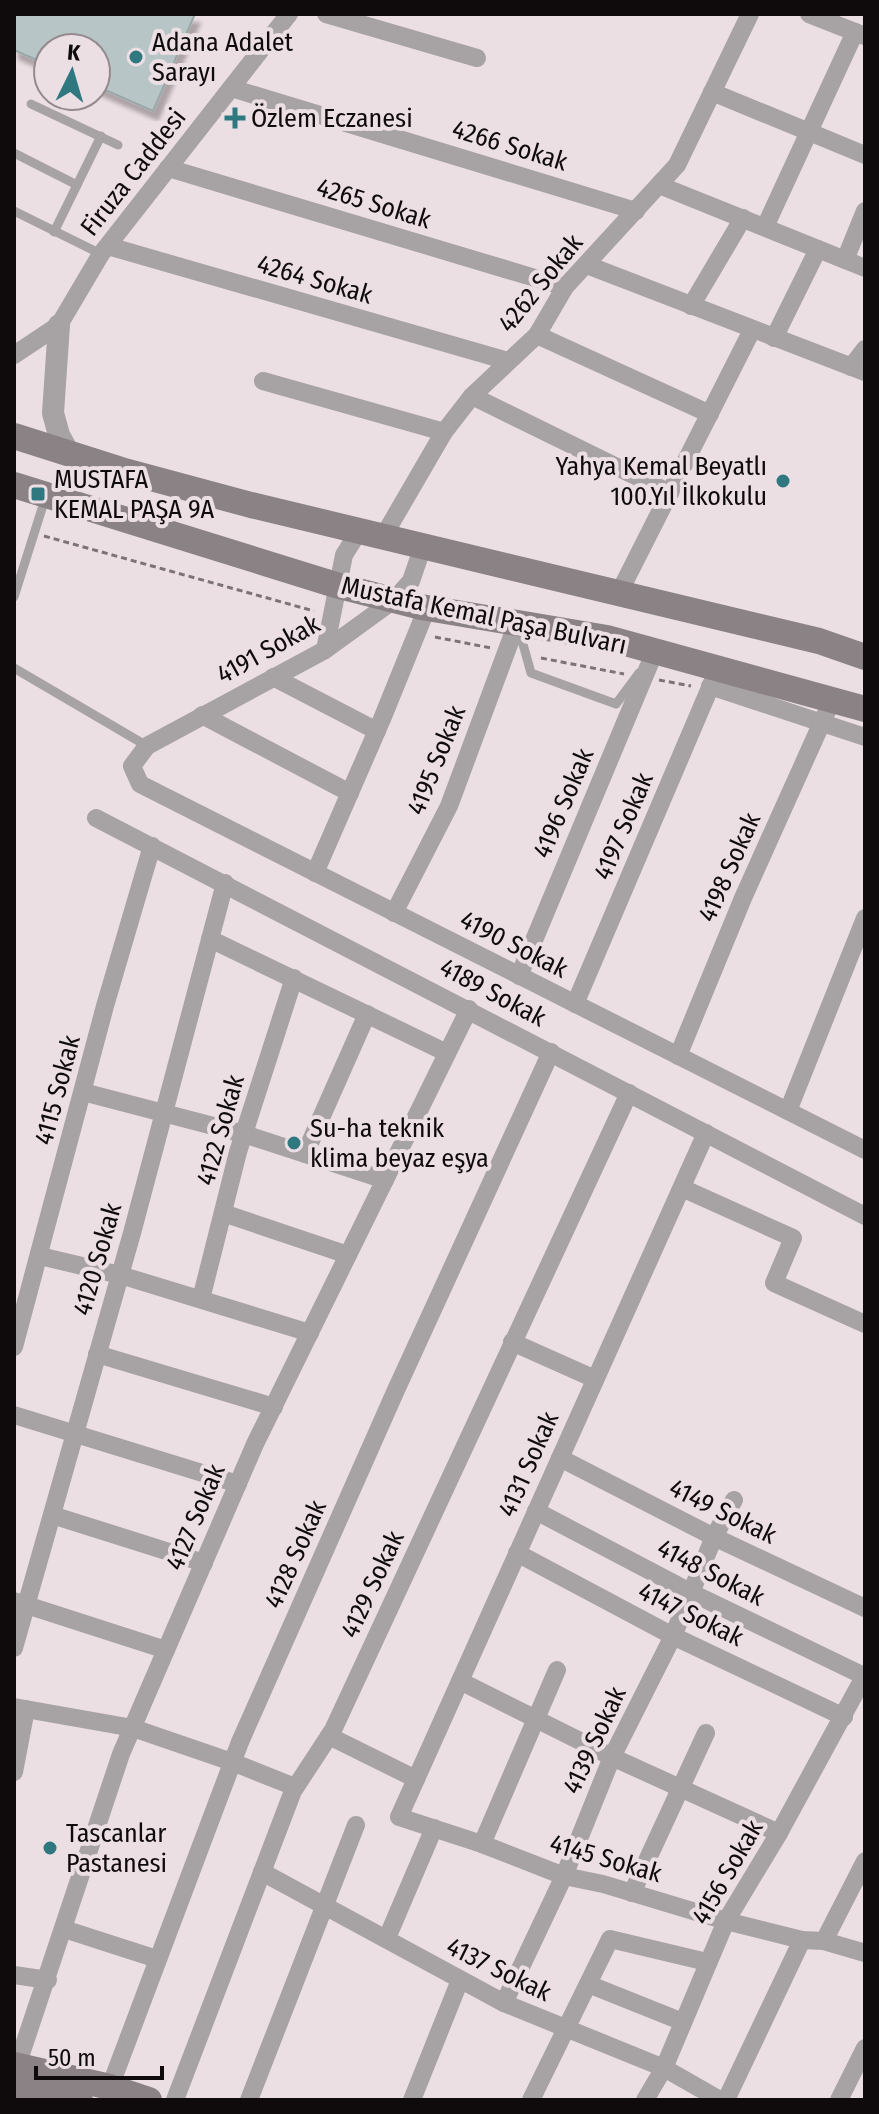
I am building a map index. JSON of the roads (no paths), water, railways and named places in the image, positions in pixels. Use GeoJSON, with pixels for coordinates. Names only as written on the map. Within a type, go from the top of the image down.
{"type":"FeatureCollection","features":[{"type":"Feature","properties":{"kind":"main road","name":"Mustafa Kemal Paşa Bulvarı"},"geometry":{"type":"LineString","coordinates":[[14,436],[194,490],[819,641],[865,657]]}},
{"type":"Feature","properties":{"kind":"main road","name":"Mustafa Kemal Paşa Bulvarı"},"geometry":{"type":"LineString","coordinates":[[14,485],[339,586],[427,608],[607,638],[655,651],[714,677],[827,711],[865,709]]}},
{"type":"Feature","properties":{"kind":"main road"},"geometry":{"type":"LineString","coordinates":[[15,2072],[110,2087],[149,2100]]}},
{"type":"Feature","properties":{"kind":"main road"},"geometry":{"type":"LineString","coordinates":[[15,2072],[80,2100]]}},
{"type":"Feature","properties":{"kind":"street","name":"Firuza Caddesi"},"geometry":{"type":"LineString","coordinates":[[14,355],[59,325],[104,250],[289,14]]}},
{"type":"Feature","properties":{"kind":"street"},"geometry":{"type":"LineString","coordinates":[[326,14],[477,58]]}},
{"type":"Feature","properties":{"kind":"street","name":"4262 Sokak"},"geometry":{"type":"LineString","coordinates":[[325,650],[344,555],[371,534],[472,396],[537,335],[565,287],[677,165],[750,14]]}},
{"type":"Feature","properties":{"kind":"street"},"geometry":{"type":"LineString","coordinates":[[765,227],[860,34],[809,14]]}},
{"type":"Feature","properties":{"kind":"street","name":"4266 Sokak"},"geometry":{"type":"LineString","coordinates":[[231,88],[636,211]]}},
{"type":"Feature","properties":{"kind":"street"},"geometry":{"type":"LineString","coordinates":[[712,92],[865,155]]}},
{"type":"Feature","properties":{"kind":"street","name":"4265 Sokak"},"geometry":{"type":"LineString","coordinates":[[168,168],[565,287]]}},
{"type":"Feature","properties":{"kind":"street"},"geometry":{"type":"LineString","coordinates":[[659,185],[865,268]]}},
{"type":"Feature","properties":{"kind":"street"},"geometry":{"type":"LineString","coordinates":[[845,260],[865,211]]}},
{"type":"Feature","properties":{"kind":"street"},"geometry":{"type":"LineString","coordinates":[[691,306],[743,218]]}},
{"type":"Feature","properties":{"kind":"street"},"geometry":{"type":"LineString","coordinates":[[774,338],[818,249]]}},
{"type":"Feature","properties":{"kind":"street","name":"4264 Sokak"},"geometry":{"type":"LineString","coordinates":[[104,250],[508,361]]}},
{"type":"Feature","properties":{"kind":"street"},"geometry":{"type":"LineString","coordinates":[[587,265],[858,370],[865,349]]}},
{"type":"Feature","properties":{"kind":"street"},"geometry":{"type":"LineString","coordinates":[[59,325],[53,413],[59,435],[70,455]]}},
{"type":"Feature","properties":{"kind":"street"},"geometry":{"type":"LineString","coordinates":[[619,593],[752,330]]}},
{"type":"Feature","properties":{"kind":"street"},"geometry":{"type":"LineString","coordinates":[[537,335],[710,414]]}},
{"type":"Feature","properties":{"kind":"street"},"geometry":{"type":"LineString","coordinates":[[263,381],[444,432]]}},
{"type":"Feature","properties":{"kind":"street"},"geometry":{"type":"LineString","coordinates":[[472,396],[670,493]]}},
{"type":"Feature","properties":{"kind":"street","name":"4191 Sokak"},"geometry":{"type":"LineString","coordinates":[[147,746],[325,650],[394,600],[411,581],[423,546]]}},
{"type":"Feature","properties":{"kind":"street"},"geometry":{"type":"LineString","coordinates":[[315,873],[427,608]]}},
{"type":"Feature","properties":{"kind":"street","name":"4195 Sokak"},"geometry":{"type":"LineString","coordinates":[[394,913],[449,806],[517,623]]}},
{"type":"Feature","properties":{"kind":"street","name":"4196 Sokak"},"geometry":{"type":"LineString","coordinates":[[519,976],[655,651]]}},
{"type":"Feature","properties":{"kind":"street"},"geometry":{"type":"LineString","coordinates":[[273,677],[377,731]]}},
{"type":"Feature","properties":{"kind":"street","name":"4197 Sokak"},"geometry":{"type":"LineString","coordinates":[[575,1004],[714,677]]}},
{"type":"Feature","properties":{"kind":"street"},"geometry":{"type":"LineString","coordinates":[[827,711],[865,737]]}},
{"type":"Feature","properties":{"kind":"street","name":"4198 Sokak"},"geometry":{"type":"LineString","coordinates":[[678,1056],[743,898],[827,711]]}},
{"type":"Feature","properties":{"kind":"street"},"geometry":{"type":"LineString","coordinates":[[202,715],[350,793]]}},
{"type":"Feature","properties":{"kind":"street","name":"4190 Sokak"},"geometry":{"type":"LineString","coordinates":[[147,746],[132,766],[140,784],[865,1150]]}},
{"type":"Feature","properties":{"kind":"street","name":"4189 Sokak"},"geometry":{"type":"LineString","coordinates":[[96,818],[865,1216]]}},
{"type":"Feature","properties":{"kind":"street","name":"4115 Sokak"},"geometry":{"type":"LineString","coordinates":[[14,1347],[152,846]]}},
{"type":"Feature","properties":{"kind":"street","name":"4120 Sokak"},"geometry":{"type":"LineString","coordinates":[[14,1648],[20,1603],[52,1515],[225,883]]}},
{"type":"Feature","properties":{"kind":"street"},"geometry":{"type":"LineString","coordinates":[[788,1111],[859,951],[865,918]]}},
{"type":"Feature","properties":{"kind":"street"},"geometry":{"type":"LineString","coordinates":[[210,939],[447,1053]]}},
{"type":"Feature","properties":{"kind":"street","name":"4122 Sokak"},"geometry":{"type":"LineString","coordinates":[[201,1299],[244,1134],[294,978]]}},
{"type":"Feature","properties":{"kind":"street","name":"4127 Sokak"},"geometry":{"type":"LineString","coordinates":[[15,2072],[121,1754],[238,1484],[469,1009]]}},
{"type":"Feature","properties":{"kind":"street"},"geometry":{"type":"LineString","coordinates":[[305,1154],[367,1014]]}},
{"type":"Feature","properties":{"kind":"street","name":"4128 Sokak"},"geometry":{"type":"LineString","coordinates":[[110,2087],[232,1762],[396,1390],[551,1052]]}},
{"type":"Feature","properties":{"kind":"street"},"geometry":{"type":"LineString","coordinates":[[83,1092],[244,1134],[385,1180]]}},
{"type":"Feature","properties":{"kind":"street","name":"4129 Sokak"},"geometry":{"type":"LineString","coordinates":[[175,2100],[295,1787],[329,1736],[386,1618],[629,1093]]}},
{"type":"Feature","properties":{"kind":"street","name":"4131 Sokak"},"geometry":{"type":"LineString","coordinates":[[399,1817],[706,1133]]}},
{"type":"Feature","properties":{"kind":"street"},"geometry":{"type":"LineString","coordinates":[[682,1188],[793,1238],[774,1283],[865,1324]]}},
{"type":"Feature","properties":{"kind":"street"},"geometry":{"type":"LineString","coordinates":[[223,1213],[348,1255]]}},
{"type":"Feature","properties":{"kind":"street"},"geometry":{"type":"LineString","coordinates":[[40,1256],[120,1275],[310,1333]]}},
{"type":"Feature","properties":{"kind":"street"},"geometry":{"type":"LineString","coordinates":[[512,1342],[595,1379]]}},
{"type":"Feature","properties":{"kind":"street"},"geometry":{"type":"LineString","coordinates":[[97,1354],[274,1407]]}},
{"type":"Feature","properties":{"kind":"street"},"geometry":{"type":"LineString","coordinates":[[14,1415],[238,1484]]}},
{"type":"Feature","properties":{"kind":"street","name":"4149 Sokak"},"geometry":{"type":"LineString","coordinates":[[560,1458],[714,1537],[865,1608]]}},
{"type":"Feature","properties":{"kind":"street","name":"4139 Sokak"},"geometry":{"type":"LineString","coordinates":[[504,2003],[564,1876],[612,1757],[673,1636],[714,1537],[734,1500]]}},
{"type":"Feature","properties":{"kind":"street","name":"4148 Sokak"},"geometry":{"type":"LineString","coordinates":[[536,1511],[692,1593],[865,1676]]}},
{"type":"Feature","properties":{"kind":"street"},"geometry":{"type":"LineString","coordinates":[[52,1515],[204,1563]]}},
{"type":"Feature","properties":{"kind":"street","name":"4147 Sokak"},"geometry":{"type":"LineString","coordinates":[[517,1553],[673,1636],[844,1717]]}},
{"type":"Feature","properties":{"kind":"street"},"geometry":{"type":"LineString","coordinates":[[20,1603],[166,1650]]}},
{"type":"Feature","properties":{"kind":"street"},"geometry":{"type":"LineString","coordinates":[[482,1844],[557,1670]]}},
{"type":"Feature","properties":{"kind":"street","name":"4156 Sokak"},"geometry":{"type":"LineString","coordinates":[[645,2100],[664,2068],[726,1921],[779,1833],[865,1676]]}},
{"type":"Feature","properties":{"kind":"street"},"geometry":{"type":"LineString","coordinates":[[460,1681],[612,1757],[779,1833]]}},
{"type":"Feature","properties":{"kind":"street"},"geometry":{"type":"LineString","coordinates":[[14,1772],[20,1708],[133,1728],[295,1787]]}},
{"type":"Feature","properties":{"kind":"street"},"geometry":{"type":"LineString","coordinates":[[632,1893],[706,1733]]}},
{"type":"Feature","properties":{"kind":"street"},"geometry":{"type":"LineString","coordinates":[[329,1736],[416,1779]]}},
{"type":"Feature","properties":{"kind":"street","name":"4145 Sokak"},"geometry":{"type":"LineString","coordinates":[[399,1817],[482,1844],[564,1876],[726,1921],[802,1940],[824,1941],[865,1953]]}},
{"type":"Feature","properties":{"kind":"street"},"geometry":{"type":"LineString","coordinates":[[249,2100],[356,1825]]}},
{"type":"Feature","properties":{"kind":"street"},"geometry":{"type":"LineString","coordinates":[[387,1938],[434,1828]]}},
{"type":"Feature","properties":{"kind":"street"},"geometry":{"type":"LineString","coordinates":[[824,1941],[865,1861]]}},
{"type":"Feature","properties":{"kind":"street","name":"4137 Sokak"},"geometry":{"type":"LineString","coordinates":[[262,1872],[504,2003],[664,2068],[723,2100]]}},
{"type":"Feature","properties":{"kind":"street"},"geometry":{"type":"LineString","coordinates":[[64,1929],[157,1959]]}},
{"type":"Feature","properties":{"kind":"street"},"geometry":{"type":"LineString","coordinates":[[531,2100],[610,1939],[707,1962]]}},
{"type":"Feature","properties":{"kind":"street"},"geometry":{"type":"LineString","coordinates":[[723,2100],[802,1940]]}},
{"type":"Feature","properties":{"kind":"street"},"geometry":{"type":"LineString","coordinates":[[14,1975],[48,1980]]}},
{"type":"Feature","properties":{"kind":"street"},"geometry":{"type":"LineString","coordinates":[[412,2100],[460,1980]]}},
{"type":"Feature","properties":{"kind":"street"},"geometry":{"type":"LineString","coordinates":[[588,1984],[683,2022]]}},
{"type":"Feature","properties":{"kind":"street"},"geometry":{"type":"LineString","coordinates":[[839,2100],[865,2048]]}},
{"type":"Feature","properties":{"kind":"lane"},"geometry":{"type":"LineString","coordinates":[[31,104],[118,145]]}},
{"type":"Feature","properties":{"kind":"lane"},"geometry":{"type":"LineString","coordinates":[[54,232],[101,136]]}},
{"type":"Feature","properties":{"kind":"lane"},"geometry":{"type":"LineString","coordinates":[[14,153],[77,185]]}},
{"type":"Feature","properties":{"kind":"lane"},"geometry":{"type":"LineString","coordinates":[[14,211],[54,232],[104,250]]}},
{"type":"Feature","properties":{"kind":"lane"},"geometry":{"type":"LineString","coordinates":[[14,597],[46,496]]}},
{"type":"Feature","properties":{"kind":"lane"},"geometry":{"type":"LineString","coordinates":[[14,562],[25,565]]}},
{"type":"Feature","properties":{"kind":"lane"},"geometry":{"type":"LineString","coordinates":[[517,623],[531,673],[616,704],[655,651]]}},
{"type":"Feature","properties":{"kind":"lane"},"geometry":{"type":"LineString","coordinates":[[14,668],[147,746]]}},
{"type":"Feature","properties":{"kind":"place","name":"Adana Adalet Sarayı"},"geometry":{"type":"Point","coordinates":[136,57]}},
{"type":"Feature","properties":{"kind":"place","name":"Özlem Eczanesi"},"geometry":{"type":"Point","coordinates":[235,118]}},
{"type":"Feature","properties":{"kind":"place","name":"Yahya Kemal Beyatlı 100.Yıl İlkokulu"},"geometry":{"type":"Point","coordinates":[783,481]}},
{"type":"Feature","properties":{"kind":"place","name":"MUSTAFA KEMAL PAŞA 9A"},"geometry":{"type":"Point","coordinates":[38,494]}},
{"type":"Feature","properties":{"kind":"place","name":"Su-ha teknik klima beyaz eşya"},"geometry":{"type":"Point","coordinates":[294,1143]}},
{"type":"Feature","properties":{"kind":"place","name":"Tascanlar Pastanesi"},"geometry":{"type":"Point","coordinates":[50,1848]}}]}
